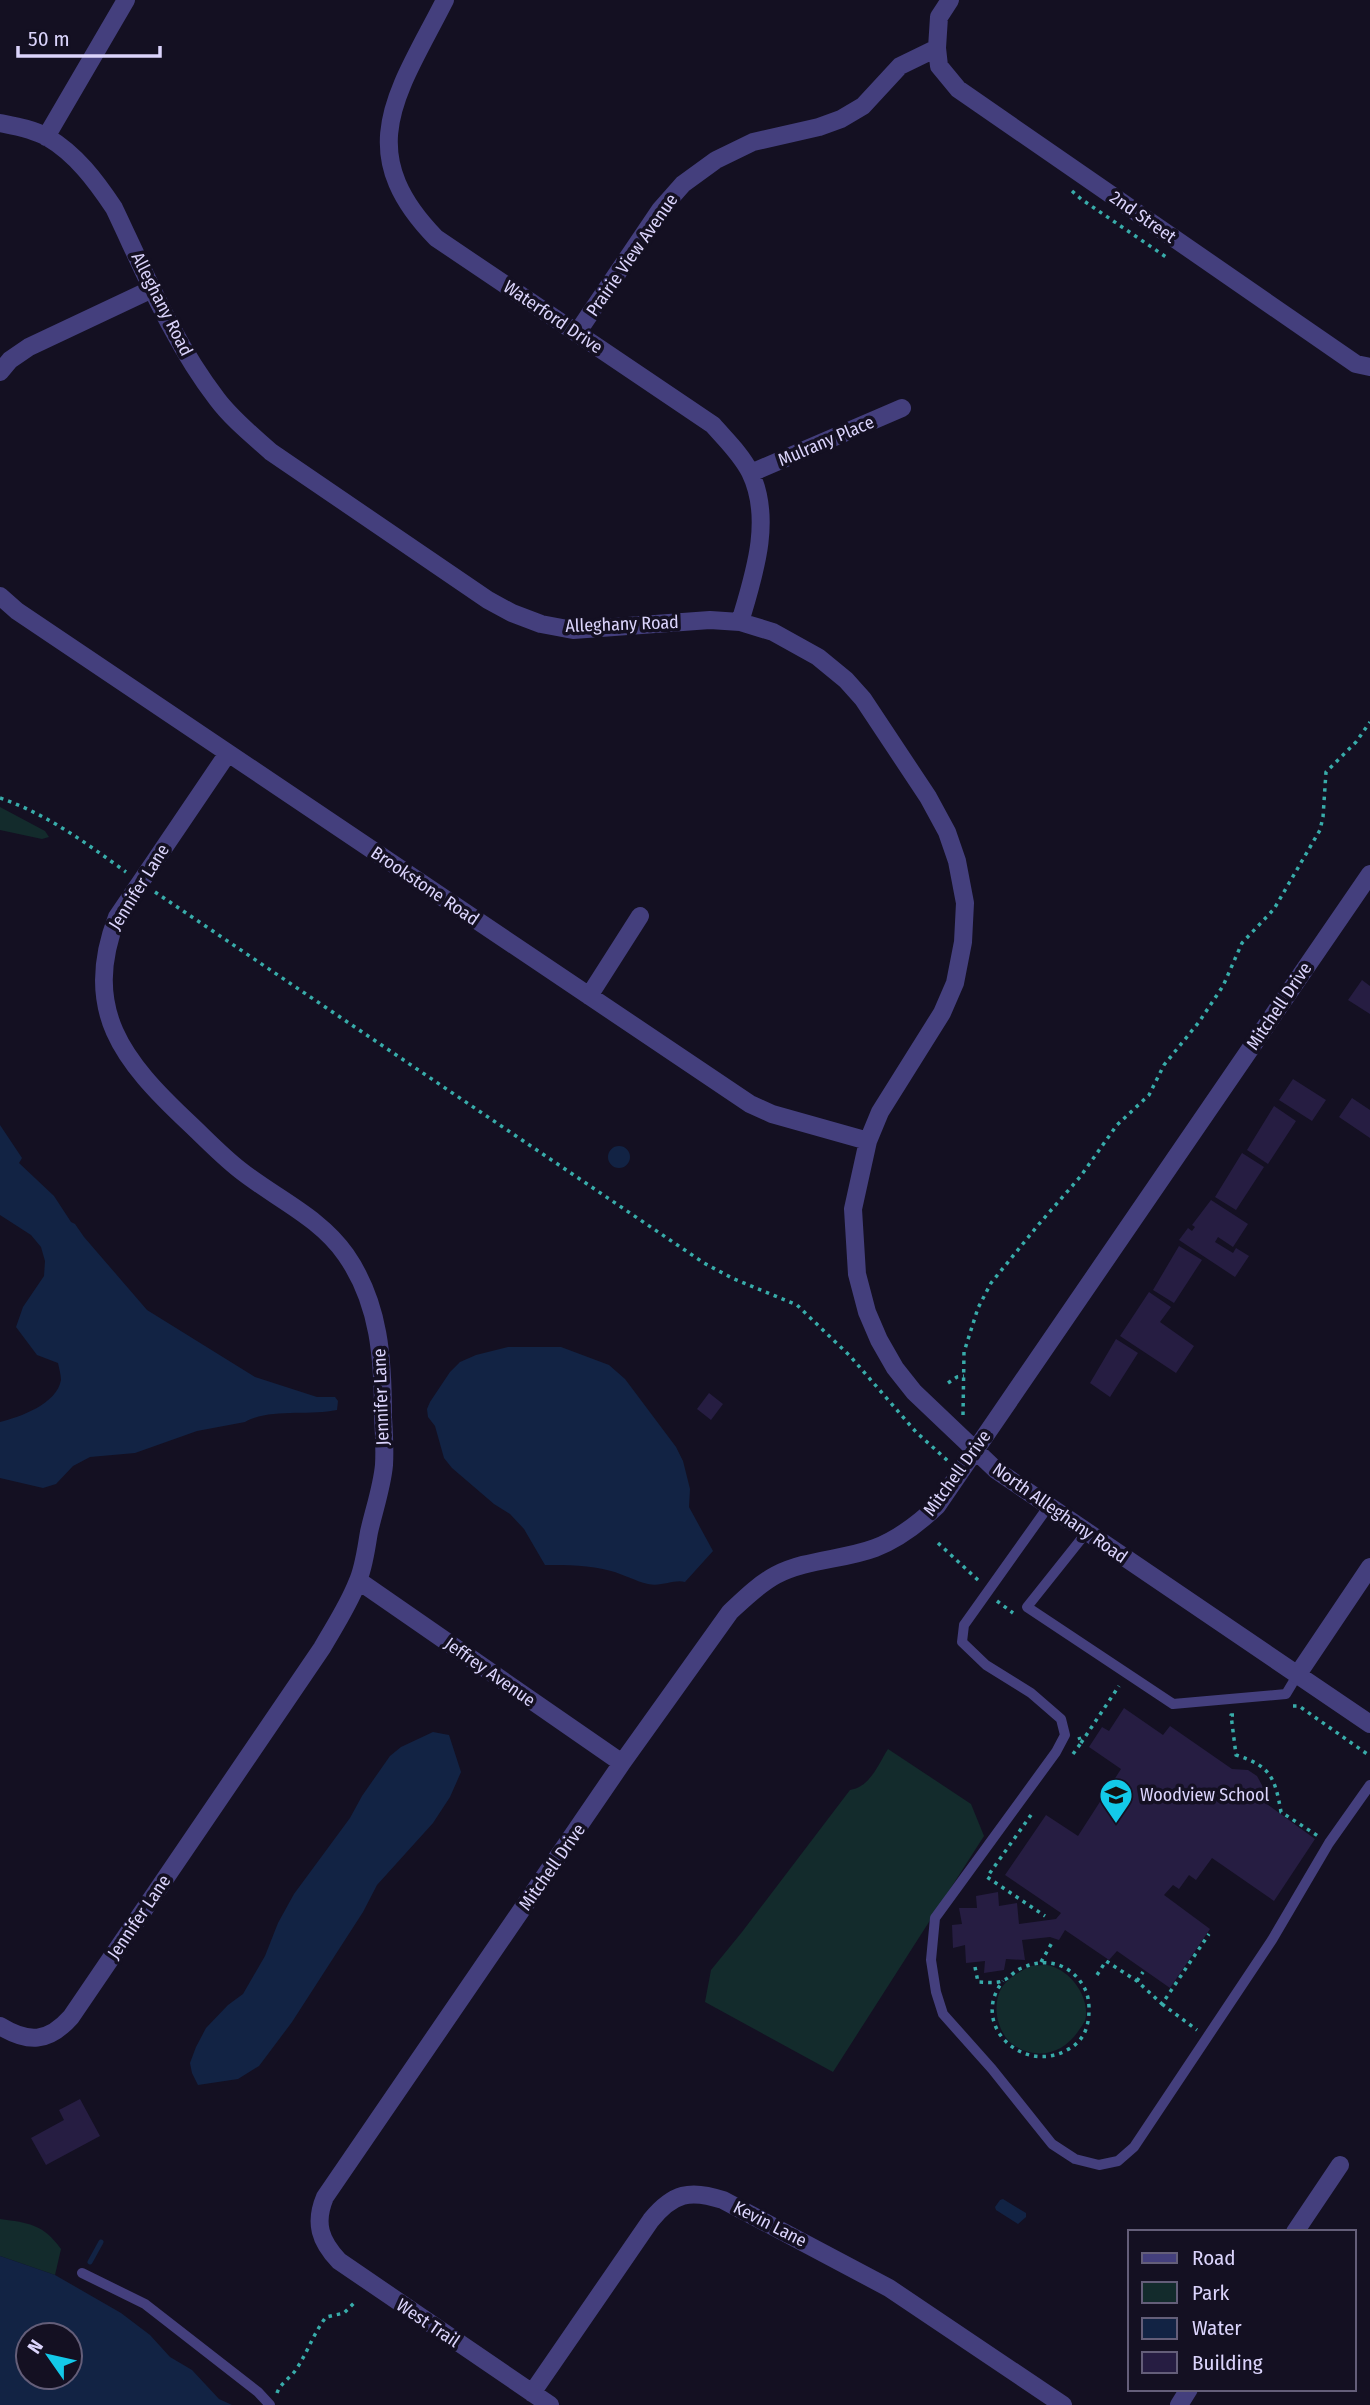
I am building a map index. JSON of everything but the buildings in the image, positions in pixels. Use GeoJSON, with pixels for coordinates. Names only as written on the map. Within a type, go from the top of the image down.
{"type":"FeatureCollection","features":[{"type":"Feature","properties":{"kind":"street"},"geometry":{"type":"LineString","coordinates":[[46,137],[126,0]]}},
{"type":"Feature","properties":{"kind":"street","name":"Waterford Drive"},"geometry":{"type":"LineString","coordinates":[[444,0],[394,100],[389,127],[389,152],[394,180],[405,201],[436,238],[713,425],[737,451],[751,473],[759,499],[762,528],[752,581],[740,622]]}},
{"type":"Feature","properties":{"kind":"street"},"geometry":{"type":"LineString","coordinates":[[937,48],[939,17],[950,0]]}},
{"type":"Feature","properties":{"kind":"street","name":"Prairie View Avenue"},"geometry":{"type":"LineString","coordinates":[[576,333],[660,210],[683,184],[716,160],[753,142],[820,127],[841,119],[863,106],[900,66],[937,48]]}},
{"type":"Feature","properties":{"kind":"street","name":"2nd Street"},"geometry":{"type":"LineString","coordinates":[[937,48],[939,66],[958,89],[1356,364],[1370,367]]}},
{"type":"Feature","properties":{"kind":"street","name":"Alleghany Road"},"geometry":{"type":"LineString","coordinates":[[0,122],[46,137],[83,166],[101,188],[114,208],[186,356],[218,401],[241,425],[271,452],[488,600],[541,624],[573,630],[710,620],[740,622],[773,632],[818,657],[846,680],[863,699],[928,797],[947,832],[957,862],[965,903],[963,942],[955,983],[942,1013],[880,1112],[868,1141]]}},
{"type":"Feature","properties":{"kind":"street"},"geometry":{"type":"LineString","coordinates":[[0,372],[10,360],[29,347],[152,289]]}},
{"type":"Feature","properties":{"kind":"street","name":"Mulrany Place"},"geometry":{"type":"LineString","coordinates":[[751,473],[902,408]]}},
{"type":"Feature","properties":{"kind":"street","name":"Brookstone Road"},"geometry":{"type":"LineString","coordinates":[[0,596],[17,611],[750,1104],[772,1114],[868,1141]]}},
{"type":"Feature","properties":{"kind":"street","name":"Jennifer Lane"},"geometry":{"type":"LineString","coordinates":[[0,2026],[22,2038],[41,2037],[59,2031],[71,2017],[322,1648],[359,1581],[384,1466],[383,1363],[376,1322],[365,1290],[346,1255],[324,1229],[238,1169],[173,1108],[125,1052],[111,1028],[103,998],[107,941],[117,917],[228,753]]}},
{"type":"Feature","properties":{"kind":"street","name":"Mitchell Drive"},"geometry":{"type":"LineString","coordinates":[[319,2229],[319,2216],[325,2197],[622,1763],[730,1612],[748,1594],[775,1575],[811,1562],[876,1548],[917,1525],[937,1506],[1370,874]]}},
{"type":"Feature","properties":{"kind":"street"},"geometry":{"type":"LineString","coordinates":[[589,996],[640,916]]}},
{"type":"Feature","properties":{"kind":"street","name":"North Alleghany Road"},"geometry":{"type":"LineString","coordinates":[[868,1141],[853,1209],[857,1274],[867,1312],[879,1340],[895,1368],[914,1392],[996,1470],[1370,1724]]}},
{"type":"Feature","properties":{"kind":"street"},"geometry":{"type":"LineString","coordinates":[[1298,1674],[1370,1567]]}},
{"type":"Feature","properties":{"kind":"street","name":"Jeffrey Avenue"},"geometry":{"type":"LineString","coordinates":[[359,1581],[622,1763]]}},
{"type":"Feature","properties":{"kind":"street"},"geometry":{"type":"LineString","coordinates":[[1296,2230],[1340,2165]]}},
{"type":"Feature","properties":{"kind":"street","name":"Kevin Lane"},"geometry":{"type":"LineString","coordinates":[[532,2393],[651,2220],[673,2199],[693,2193],[723,2200],[889,2288],[1063,2405]]}},
{"type":"Feature","properties":{"kind":"street","name":"West Trail"},"geometry":{"type":"LineString","coordinates":[[319,2229],[325,2244],[339,2261],[550,2405]]}},
{"type":"Feature","properties":{"kind":"lane"},"geometry":{"type":"LineString","coordinates":[[1048,1507],[964,1625],[962,1642],[986,1665],[1031,1693],[1060,1719],[1065,1735],[1056,1752],[935,1918],[931,1960],[943,2014],[992,2069],[1052,2144],[1075,2159],[1099,2165],[1118,2161],[1134,2147],[1272,1940],[1329,1843],[1370,1785]]}},
{"type":"Feature","properties":{"kind":"lane"},"geometry":{"type":"LineString","coordinates":[[1086,1533],[1027,1607],[1172,1704],[1286,1694],[1298,1674]]}},
{"type":"Feature","properties":{"kind":"lane"},"geometry":{"type":"LineString","coordinates":[[82,2273],[145,2304],[272,2403]]}},
{"type":"Feature","properties":{"kind":"path"},"geometry":{"type":"LineString","coordinates":[[938,1454],[963,1423],[964,1352],[978,1308],[991,1283],[1080,1177],[1117,1125],[1149,1095],[1164,1065],[1213,1003],[1230,973],[1242,943],[1275,909],[1320,830],[1324,817],[1326,772],[1352,746],[1370,722]]}},
{"type":"Feature","properties":{"kind":"path"},"geometry":{"type":"LineString","coordinates":[[0,798],[40,814],[73,834],[704,1263],[732,1278],[797,1304],[850,1356],[938,1454],[962,1470]]}},
{"type":"Feature","properties":{"kind":"path"},"geometry":{"type":"LineString","coordinates":[[948,1383],[964,1376]]}},
{"type":"Feature","properties":{"kind":"path"},"geometry":{"type":"LineString","coordinates":[[1081,1743],[1121,1684]]}},
{"type":"Feature","properties":{"kind":"path"},"geometry":{"type":"LineString","coordinates":[[1285,1707],[1299,1706],[1370,1756]]}},
{"type":"Feature","properties":{"kind":"path"},"geometry":{"type":"LineString","coordinates":[[1244,1713],[1231,1715],[1236,1755],[1256,1761],[1273,1777],[1281,1812],[1329,1843]]}},
{"type":"Feature","properties":{"kind":"path"},"geometry":{"type":"LineString","coordinates":[[1162,2004],[1209,1934]]}},
{"type":"Feature","properties":{"kind":"path"},"geometry":{"type":"LineString","coordinates":[[1041,1962],[1053,1941]]}},
{"type":"Feature","properties":{"kind":"path"},"geometry":{"type":"LineString","coordinates":[[1097,1975],[1105,1961],[1137,1981],[1162,2004],[1207,2037]]}},
{"type":"Feature","properties":{"kind":"path"},"geometry":{"type":"LineString","coordinates":[[1041,1962],[1065,1967],[1080,1980],[1087,1994],[1089,2008],[1086,2030],[1077,2044],[1054,2056],[1038,2058],[1021,2053],[1006,2043],[993,2021],[992,2000],[1003,1981],[1020,1968],[1041,1962]]}},
{"type":"Feature","properties":{"kind":"path"},"geometry":{"type":"LineString","coordinates":[[975,1967],[978,1982],[1003,1981]]}},
{"type":"Feature","properties":{"kind":"path"},"geometry":{"type":"LineString","coordinates":[[1137,1981],[1143,1972]]}},
{"type":"Feature","properties":{"kind":"path"},"geometry":{"type":"LineString","coordinates":[[272,2403],[278,2389],[295,2370],[326,2317],[344,2313],[354,2303]]}},
{"type":"Feature","properties":{"kind":"green space"},"geometry":{"type":"Polygon","coordinates":[[[0,807],[45,831],[49,837],[42,839],[0,830],[0,807]]]}},
{"type":"Feature","properties":{"kind":"green space"},"geometry":{"type":"Polygon","coordinates":[[[888,1749],[971,1804],[984,1836],[833,2072],[705,2002],[711,1970],[850,1790],[868,1780],[888,1749]]]}},
{"type":"Feature","properties":{"kind":"green space"},"geometry":{"type":"Polygon","coordinates":[[[1049,1965],[1059,1969],[1073,1980],[1085,2004],[1085,2021],[1080,2029],[1065,2045],[1048,2053],[1030,2052],[1011,2043],[1002,2032],[997,2018],[997,2002],[1001,1989],[1010,1978],[1030,1966],[1049,1965]]]}},
{"type":"Feature","properties":{"kind":"green space"},"geometry":{"type":"Polygon","coordinates":[[[0,2219],[35,2226],[48,2234],[61,2249],[55,2275],[0,2256],[0,2219]]]}},
{"type":"Feature","properties":{"kind":"water"},"geometry":{"type":"Polygon","coordinates":[[[0,1125],[22,1158],[19,1163],[54,1196],[71,1222],[147,1310],[255,1377],[317,1397],[335,1397],[338,1401],[337,1410],[266,1415],[197,1431],[135,1453],[90,1457],[73,1466],[56,1484],[43,1488],[0,1478],[0,1422],[27,1413],[45,1403],[53,1396],[61,1380],[58,1363],[37,1355],[16,1327],[23,1307],[44,1276],[45,1261],[41,1247],[31,1235],[0,1215],[0,1125]]]}},
{"type":"Feature","properties":{"kind":"water"},"geometry":{"type":"Polygon","coordinates":[[[615,1146],[623,1146],[630,1153],[630,1161],[623,1168],[615,1168],[608,1161],[608,1153],[615,1146]]]}},
{"type":"Feature","properties":{"kind":"water"},"geometry":{"type":"Polygon","coordinates":[[[508,1347],[561,1347],[609,1365],[625,1379],[676,1447],[683,1461],[690,1489],[689,1507],[713,1551],[685,1582],[653,1585],[595,1568],[545,1565],[524,1529],[510,1514],[494,1504],[444,1458],[435,1426],[428,1417],[430,1402],[460,1362],[508,1347]]]}},
{"type":"Feature","properties":{"kind":"water"},"geometry":{"type":"Polygon","coordinates":[[[433,1732],[449,1735],[461,1772],[450,1797],[433,1823],[377,1885],[363,1912],[292,2022],[259,2066],[238,2079],[198,2085],[190,2063],[196,2047],[206,2028],[243,1994],[265,1956],[278,1923],[294,1894],[350,1818],[390,1756],[401,1747],[433,1732]]]}},
{"type":"Feature","properties":{"kind":"water"},"geometry":{"type":"Polygon","coordinates":[[[1003,2199],[1026,2213],[1026,2217],[1018,2224],[996,2210],[995,2207],[1003,2199]]]}},
{"type":"Feature","properties":{"kind":"water"},"geometry":{"type":"Polygon","coordinates":[[[0,2256],[55,2275],[121,2313],[150,2335],[170,2357],[192,2370],[219,2399],[232,2405],[0,2405],[0,2256]]]}},
{"type":"Feature","properties":{"kind":"waterway"},"geometry":{"type":"LineString","coordinates":[[90,2262],[101,2242]]}},
{"type":"Feature","properties":{"kind":"place","name":"Woodview School"},"geometry":{"type":"Point","coordinates":[1116,1825]}}]}
